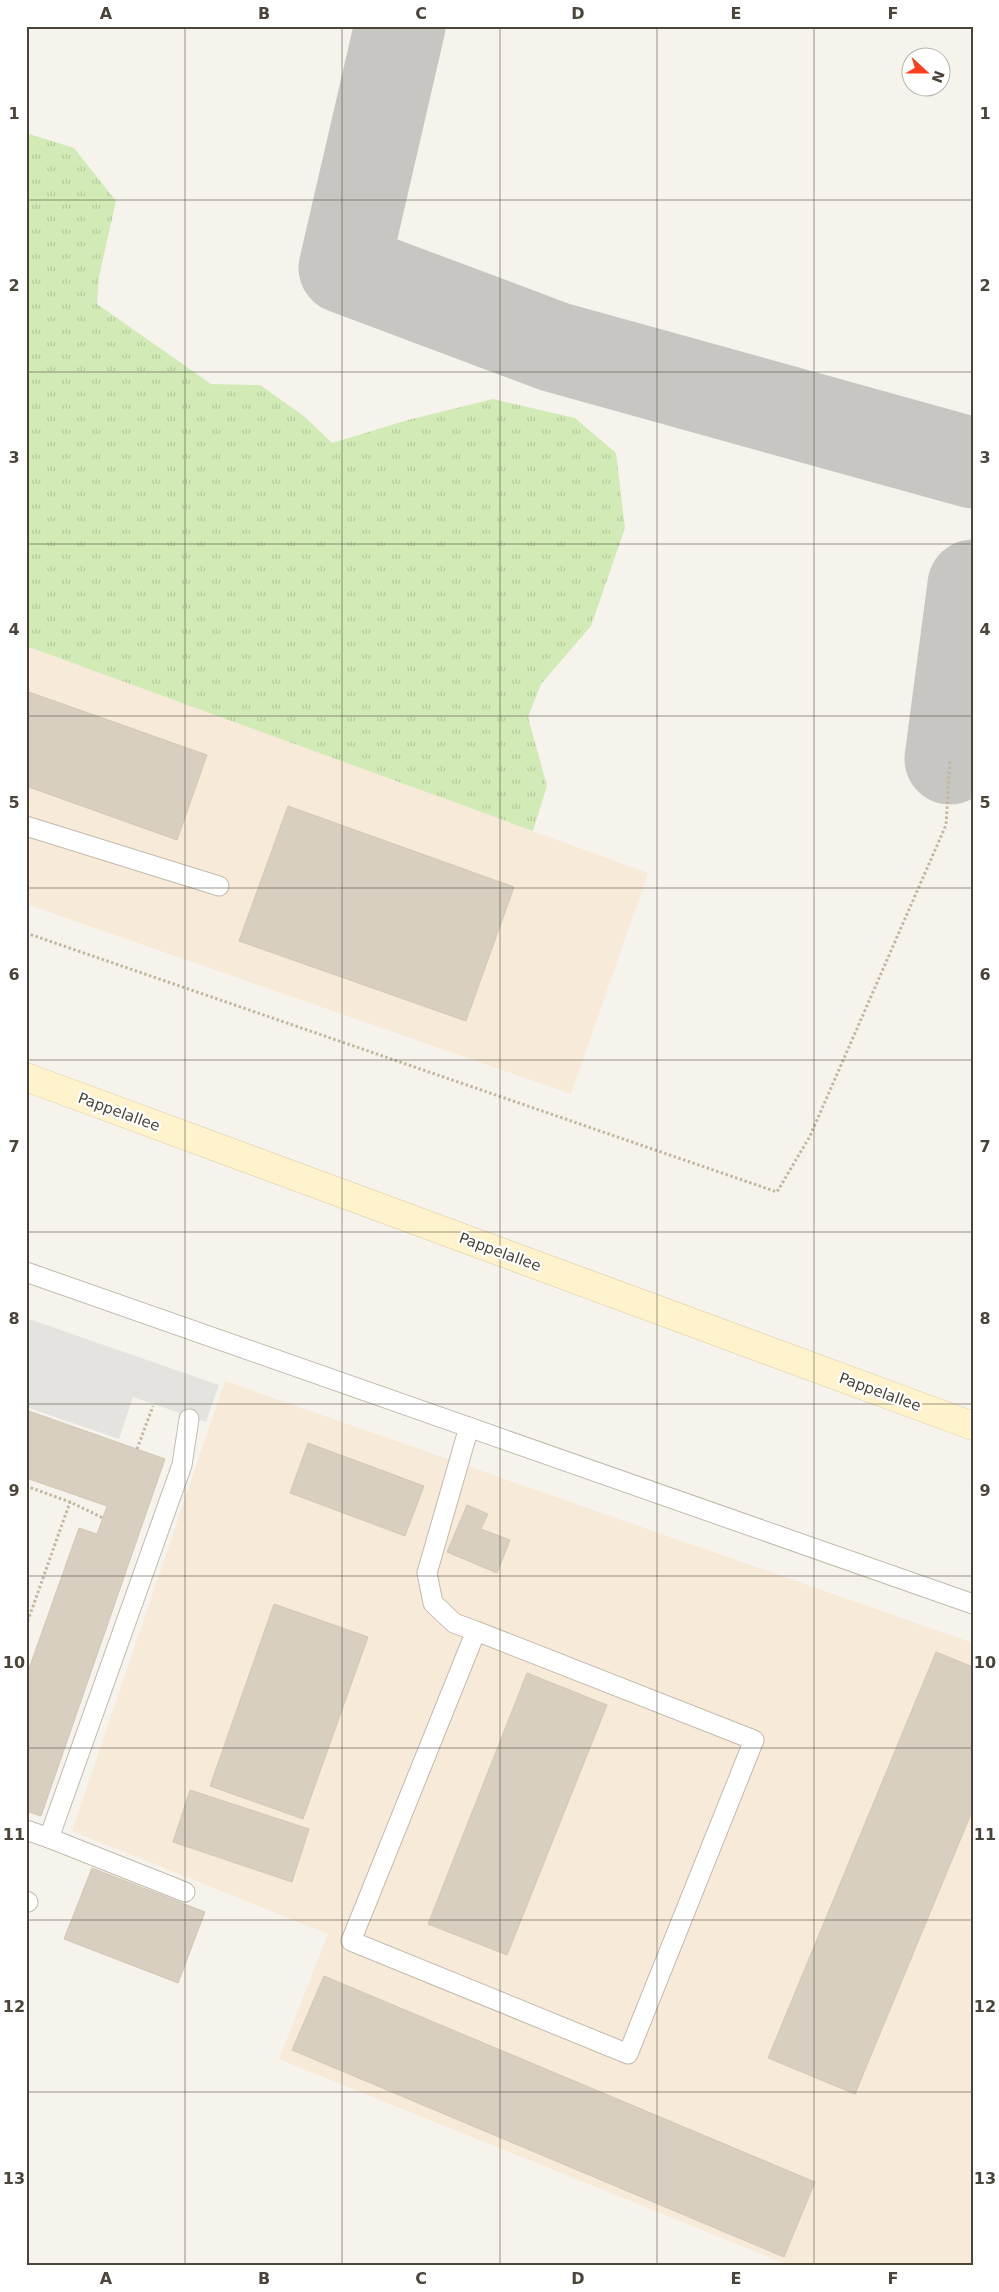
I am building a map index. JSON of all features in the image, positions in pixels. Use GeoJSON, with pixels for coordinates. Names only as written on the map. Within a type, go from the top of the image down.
{"type":"FeatureCollection","features":[{"type":"Feature","properties":{"kind":"main road","name":"Pappelallee"},"geometry":{"type":"LineString","coordinates":[[26,1077],[973,1426]]}},
{"type":"Feature","properties":{"kind":"lane"},"geometry":{"type":"LineString","coordinates":[[26,826],[219,886]]}},
{"type":"Feature","properties":{"kind":"lane"},"geometry":{"type":"LineString","coordinates":[[26,1272],[973,1604]]}},
{"type":"Feature","properties":{"kind":"lane"},"geometry":{"type":"LineString","coordinates":[[49,1838],[182,1464],[189,1419]]}},
{"type":"Feature","properties":{"kind":"lane"},"geometry":{"type":"LineString","coordinates":[[469,1427],[427,1573],[433,1603],[454,1623],[476,1631],[754,1740],[628,2054],[351,1941],[476,1631]]}},
{"type":"Feature","properties":{"kind":"lane"},"geometry":{"type":"LineString","coordinates":[[26,1830],[185,1892]]}},
{"type":"Feature","properties":{"kind":"path"},"geometry":{"type":"LineString","coordinates":[[26,933],[777,1192],[810,1136],[946,825],[950,759]]}},
{"type":"Feature","properties":{"kind":"path"},"geometry":{"type":"LineString","coordinates":[[137,1449],[153,1406]]}},
{"type":"Feature","properties":{"kind":"path"},"geometry":{"type":"LineString","coordinates":[[26,1486],[70,1502],[103,1518]]}},
{"type":"Feature","properties":{"kind":"path"},"geometry":{"type":"LineString","coordinates":[[26,1626],[70,1502]]}},
{"type":"Feature","properties":{"kind":"shaded area"},"geometry":{"type":"Polygon","coordinates":[[[26,646],[648,873],[571,1094],[26,904],[26,646]]]}},
{"type":"Feature","properties":{"kind":"shaded area"},"geometry":{"type":"Polygon","coordinates":[[[26,1318],[219,1385],[206,1422],[133,1397],[119,1439],[26,1407],[26,1318]]]}},
{"type":"Feature","properties":{"kind":"shaded area"},"geometry":{"type":"Polygon","coordinates":[[[225,1381],[973,1643],[973,2266],[791,2266],[279,2059],[328,1934],[72,1831],[225,1381]]]}},
{"type":"Feature","properties":{"kind":"green space"},"geometry":{"type":"Polygon","coordinates":[[[26,133],[74,148],[116,201],[99,277],[97,304],[211,384],[260,385],[305,417],[332,443],[408,420],[493,399],[575,418],[616,453],[625,528],[591,626],[541,684],[528,717],[547,786],[533,831],[26,646],[26,133]]]}},
{"type":"Feature","properties":{"kind":"building"},"geometry":{"type":"Polygon","coordinates":[[[26,691],[207,755],[177,840],[26,786],[26,691]]]}},
{"type":"Feature","properties":{"kind":"building"},"geometry":{"type":"Polygon","coordinates":[[[288,806],[514,887],[466,1021],[239,941],[288,806]]]}},
{"type":"Feature","properties":{"kind":"building"},"geometry":{"type":"Polygon","coordinates":[[[26,1410],[165,1459],[41,1816],[26,1811],[26,1677],[79,1528],[97,1534],[107,1506],[26,1478],[26,1410]]]}},
{"type":"Feature","properties":{"kind":"building"},"geometry":{"type":"Polygon","coordinates":[[[308,1443],[424,1486],[405,1536],[290,1493],[308,1443]]]}},
{"type":"Feature","properties":{"kind":"building"},"geometry":{"type":"Polygon","coordinates":[[[467,1505],[488,1514],[481,1529],[510,1540],[497,1573],[447,1552],[467,1505]]]}},
{"type":"Feature","properties":{"kind":"building"},"geometry":{"type":"Polygon","coordinates":[[[274,1604],[368,1637],[303,1819],[210,1786],[274,1604]]]}},
{"type":"Feature","properties":{"kind":"building"},"geometry":{"type":"Polygon","coordinates":[[[936,1652],[973,1667],[973,1809],[855,2094],[768,2058],[936,1652]]]}},
{"type":"Feature","properties":{"kind":"building"},"geometry":{"type":"Polygon","coordinates":[[[527,1673],[607,1705],[507,1955],[428,1924],[527,1673]]]}},
{"type":"Feature","properties":{"kind":"building"},"geometry":{"type":"Polygon","coordinates":[[[190,1790],[309,1829],[292,1882],[173,1842],[190,1790]]]}},
{"type":"Feature","properties":{"kind":"building"},"geometry":{"type":"Polygon","coordinates":[[[92,1868],[205,1912],[178,1983],[64,1939],[92,1868]]]}},
{"type":"Feature","properties":{"kind":"building"},"geometry":{"type":"Polygon","coordinates":[[[324,1976],[815,2182],[784,2257],[292,2050],[324,1976]]]}},
{"type":"Feature","properties":{"kind":"taxiway"},"geometry":{"type":"LineString","coordinates":[[400,26],[344,268],[555,347],[973,463]]}},
{"type":"Feature","properties":{"kind":"taxiway"},"geometry":{"type":"LineString","coordinates":[[950,759],[973,585]]}}]}
